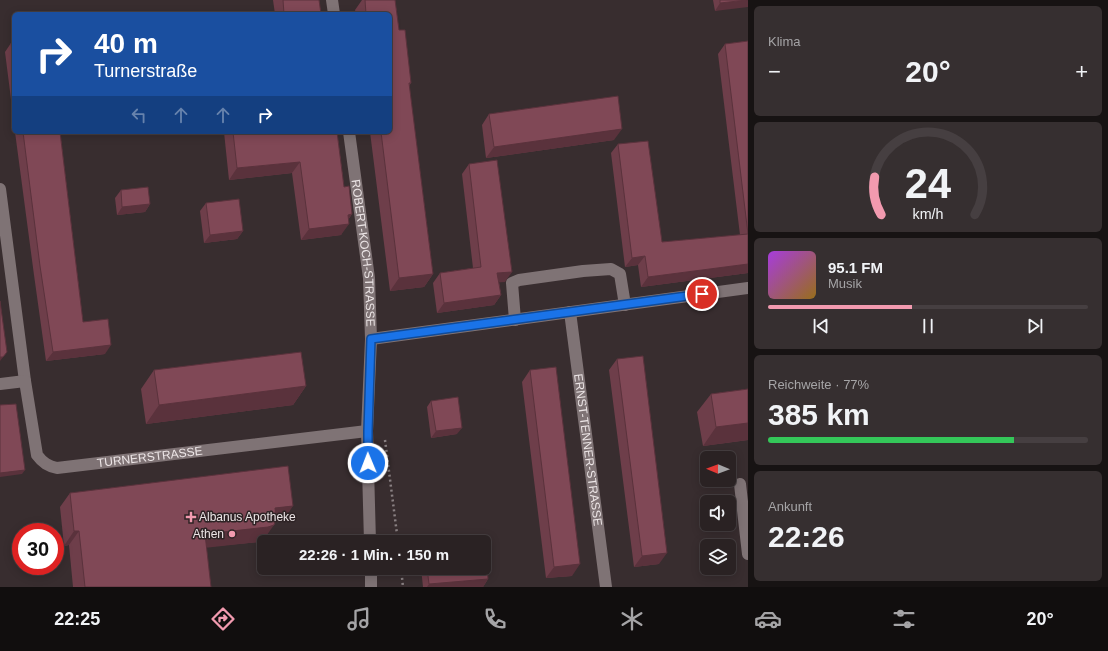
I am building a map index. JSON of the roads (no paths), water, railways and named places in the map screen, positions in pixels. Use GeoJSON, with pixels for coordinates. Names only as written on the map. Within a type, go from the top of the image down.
{"type":"FeatureCollection","features":[{"type":"Feature","properties":{"kind":"street"},"geometry":{"type":"LineString","coordinates":[[332,0],[334,12]]}},
{"type":"Feature","properties":{"kind":"street","name":"ROBERT-KOCH-STRASSE"},"geometry":{"type":"LineString","coordinates":[[349,134],[369,278],[371,339],[368,431],[370,535]]}},
{"type":"Feature","properties":{"kind":"street","name":"TURNERSTRASSE"},"geometry":{"type":"LineString","coordinates":[[0,189],[25,381],[37,455],[42,462],[57,468],[368,431]]}},
{"type":"Feature","properties":{"kind":"street"},"geometry":{"type":"LineString","coordinates":[[515,320],[512,283],[519,280],[583,271],[611,269],[620,274],[625,305]]}},
{"type":"Feature","properties":{"kind":"street"},"geometry":{"type":"LineString","coordinates":[[371,339],[748,288]]}},
{"type":"Feature","properties":{"kind":"street","name":"ERNST-TENNER-STRASSE"},"geometry":{"type":"LineString","coordinates":[[570,312],[606,587]]}},
{"type":"Feature","properties":{"kind":"street"},"geometry":{"type":"LineString","coordinates":[[0,384],[25,381]]}},
{"type":"Feature","properties":{"kind":"street"},"geometry":{"type":"LineString","coordinates":[[740,484],[748,554]]}},
{"type":"Feature","properties":{"kind":"street"},"geometry":{"type":"LineString","coordinates":[[371,575],[371,587]]}},
{"type":"Feature","properties":{"kind":"place","name":"Albanus Apotheke"},"geometry":{"type":"Point","coordinates":[191,517]}},
{"type":"Feature","properties":{"kind":"place","name":"Athen"},"geometry":{"type":"Point","coordinates":[232,534]}}]}
